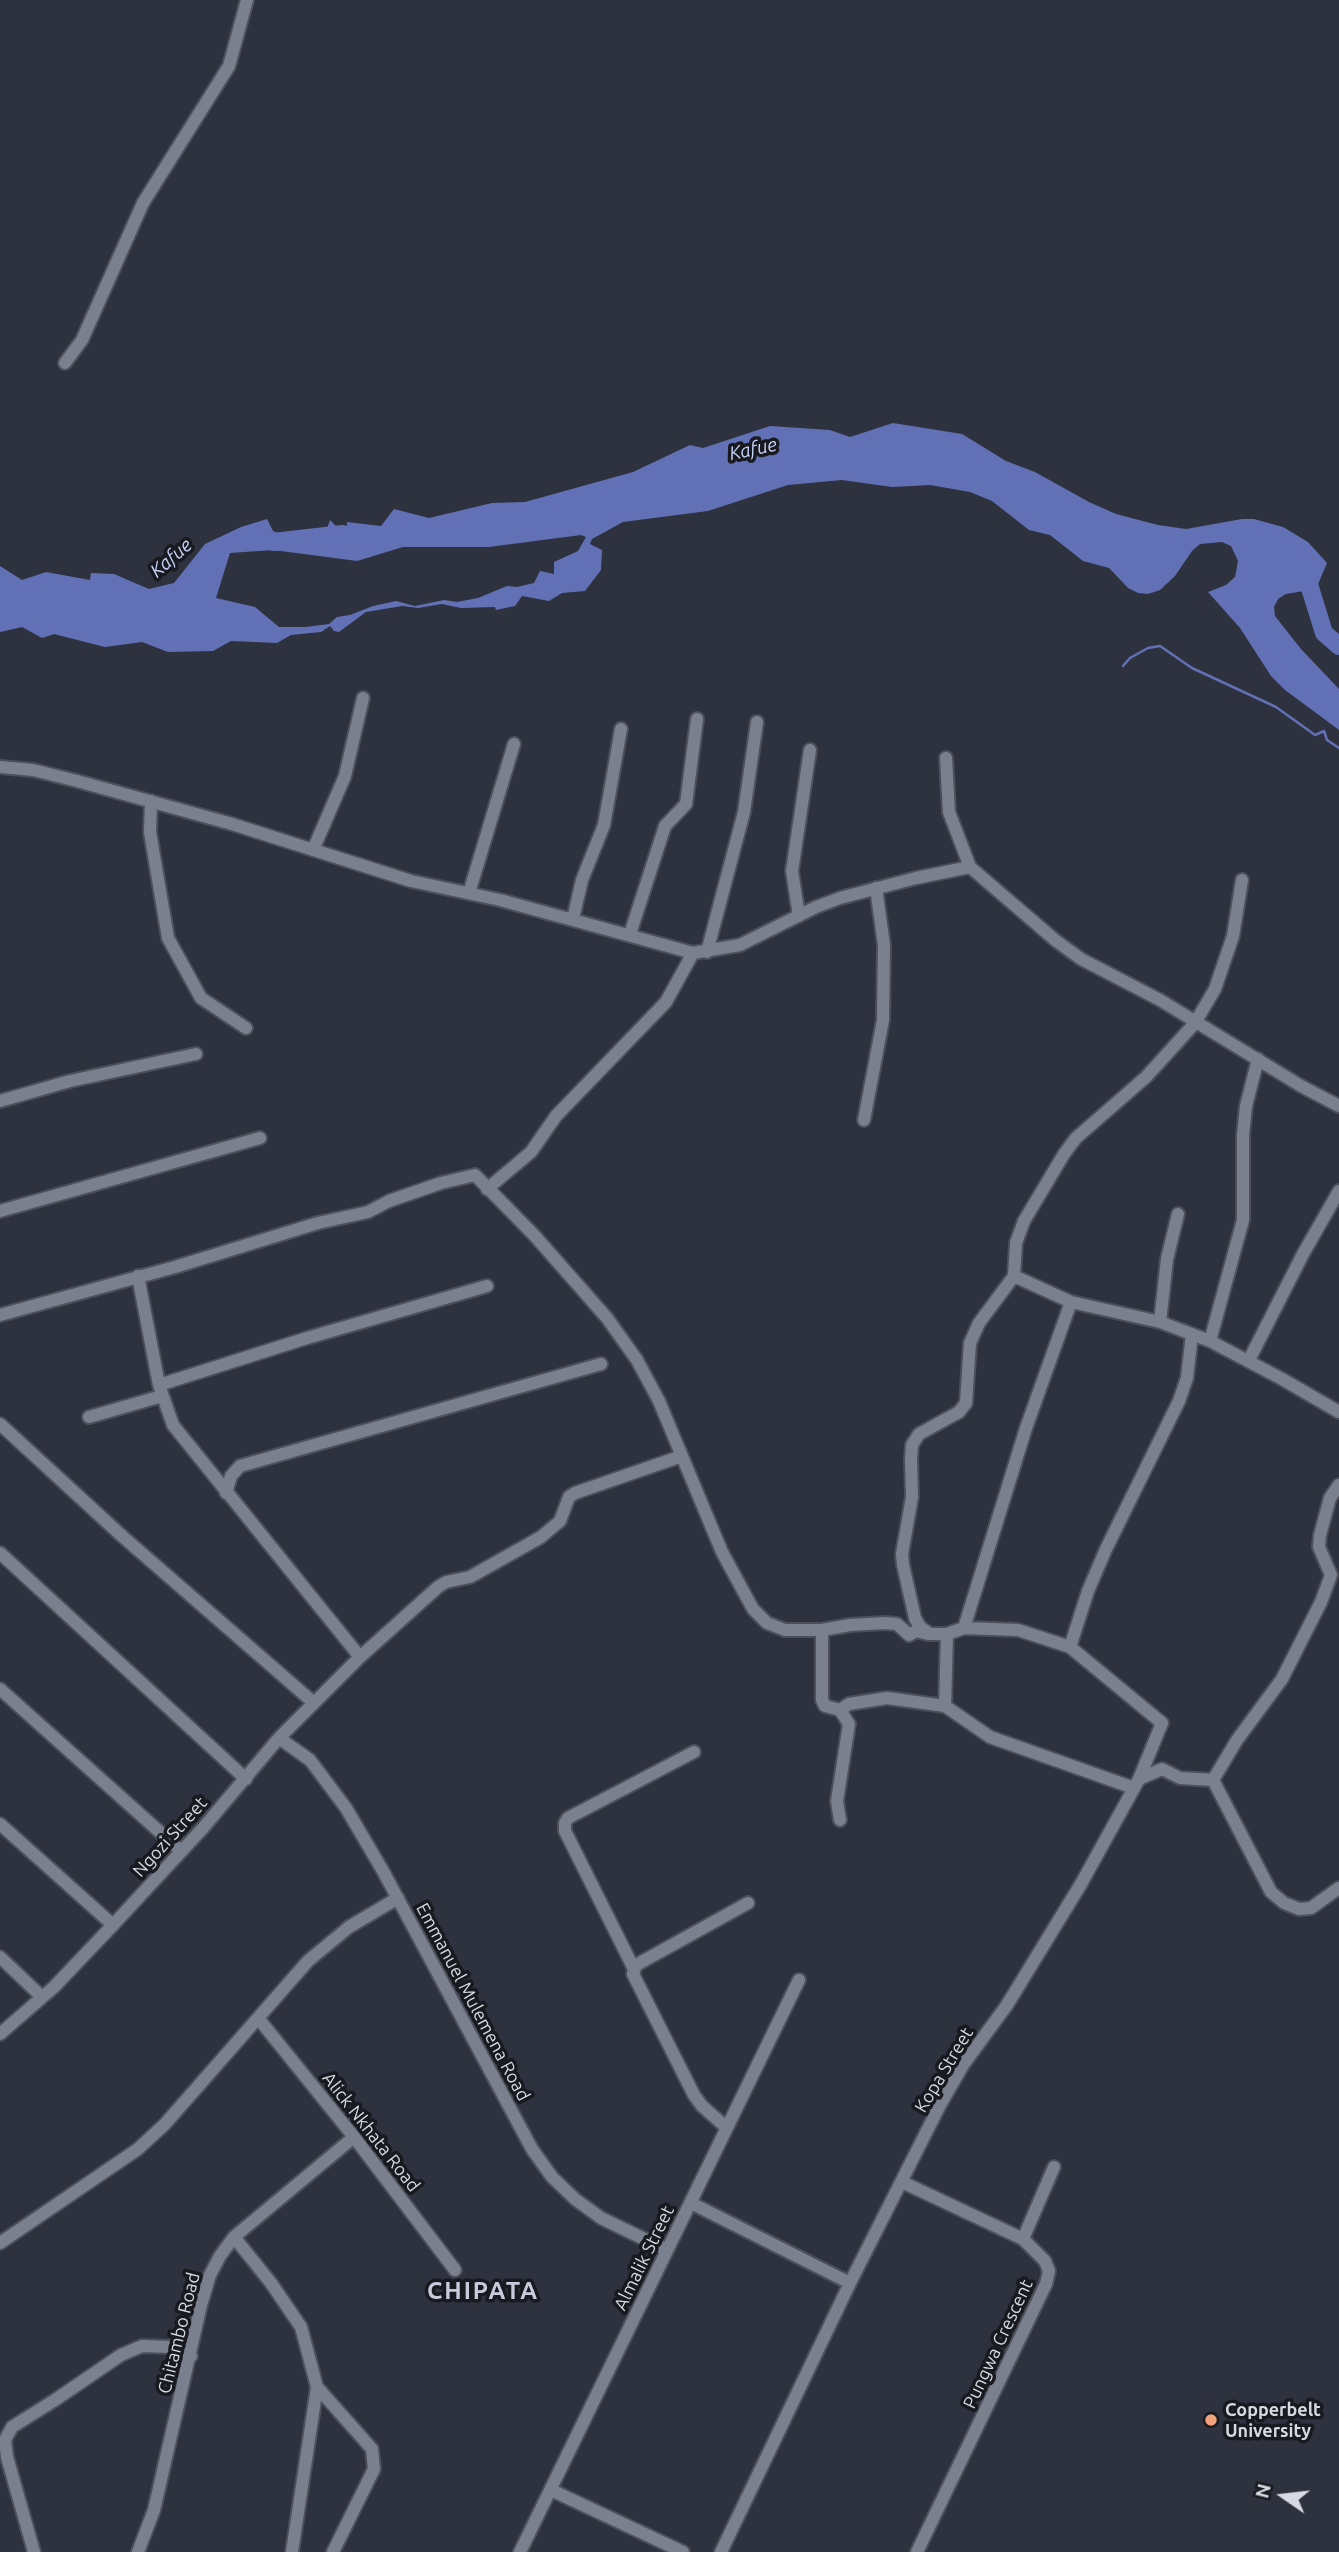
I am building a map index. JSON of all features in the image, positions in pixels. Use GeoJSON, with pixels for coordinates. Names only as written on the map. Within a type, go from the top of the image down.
{"type":"FeatureCollection","features":[{"type":"Feature","properties":{"kind":"street"},"geometry":{"type":"LineString","coordinates":[[65,363],[82,340],[143,203],[229,66],[247,0]]}},
{"type":"Feature","properties":{"kind":"street"},"geometry":{"type":"LineString","coordinates":[[313,850],[345,776],[363,698]]}},
{"type":"Feature","properties":{"kind":"street"},"geometry":{"type":"LineString","coordinates":[[630,934],[664,826],[686,804],[697,719]]}},
{"type":"Feature","properties":{"kind":"street"},"geometry":{"type":"LineString","coordinates":[[707,952],[742,823],[757,722]]}},
{"type":"Feature","properties":{"kind":"street"},"geometry":{"type":"LineString","coordinates":[[573,919],[582,880],[604,825],[621,729]]}},
{"type":"Feature","properties":{"kind":"street"},"geometry":{"type":"LineString","coordinates":[[469,894],[514,744]]}},
{"type":"Feature","properties":{"kind":"street"},"geometry":{"type":"LineString","coordinates":[[799,916],[792,870],[810,750]]}},
{"type":"Feature","properties":{"kind":"street"},"geometry":{"type":"LineString","coordinates":[[946,758],[949,812],[970,867],[1081,959],[1160,1000],[1301,1086],[1339,1106]]}},
{"type":"Feature","properties":{"kind":"street"},"geometry":{"type":"LineString","coordinates":[[0,767],[33,770],[151,802],[411,881],[573,919],[693,953],[740,945],[828,902],[876,888],[970,867]]}},
{"type":"Feature","properties":{"kind":"street"},"geometry":{"type":"LineString","coordinates":[[151,802],[150,832],[168,937],[201,998],[246,1028]]}},
{"type":"Feature","properties":{"kind":"street"},"geometry":{"type":"LineString","coordinates":[[930,1634],[920,1627],[915,1618],[902,1565],[912,1497],[912,1445],[919,1434],[959,1412],[966,1403],[970,1343],[979,1323],[1014,1276],[1016,1243],[1024,1221],[1064,1154],[1076,1139],[1146,1077],[1195,1023],[1215,989],[1226,964],[1233,936],[1242,880]]}},
{"type":"Feature","properties":{"kind":"street"},"geometry":{"type":"LineString","coordinates":[[864,1121],[883,1020],[884,946],[876,888]]}},
{"type":"Feature","properties":{"kind":"street"},"geometry":{"type":"LineString","coordinates":[[487,1189],[531,1152],[556,1116],[662,1007],[693,953]]}},
{"type":"Feature","properties":{"kind":"street"},"geometry":{"type":"LineString","coordinates":[[0,1101],[70,1081],[196,1054]]}},
{"type":"Feature","properties":{"kind":"street"},"geometry":{"type":"LineString","coordinates":[[1210,1341],[1243,1220],[1243,1135],[1249,1093],[1258,1059]]}},
{"type":"Feature","properties":{"kind":"street"},"geometry":{"type":"LineString","coordinates":[[0,1211],[260,1138]]}},
{"type":"Feature","properties":{"kind":"street"},"geometry":{"type":"LineString","coordinates":[[0,1315],[318,1223],[368,1212],[389,1200],[457,1178],[475,1175],[607,1318],[637,1360],[659,1401],[722,1552],[753,1609],[776,1628],[822,1630],[885,1623],[897,1624],[909,1635],[916,1631],[947,1634],[964,1628],[1018,1630],[1070,1647],[1088,1591],[1106,1549],[1179,1401],[1187,1378],[1192,1334]]}},
{"type":"Feature","properties":{"kind":"street"},"geometry":{"type":"LineString","coordinates":[[1249,1360],[1303,1254],[1339,1191]]}},
{"type":"Feature","properties":{"kind":"street"},"geometry":{"type":"LineString","coordinates":[[1160,1322],[1167,1259],[1178,1214]]}},
{"type":"Feature","properties":{"kind":"street"},"geometry":{"type":"LineString","coordinates":[[138,1276],[161,1390],[173,1425],[360,1657]]}},
{"type":"Feature","properties":{"kind":"street"},"geometry":{"type":"LineString","coordinates":[[1014,1276],[1071,1303],[1160,1322],[1210,1341],[1249,1360],[1339,1412]]}},
{"type":"Feature","properties":{"kind":"street"},"geometry":{"type":"LineString","coordinates":[[89,1417],[307,1338],[487,1286]]}},
{"type":"Feature","properties":{"kind":"street"},"geometry":{"type":"LineString","coordinates":[[964,1628],[1026,1428],[1071,1303]]}},
{"type":"Feature","properties":{"kind":"street"},"geometry":{"type":"LineString","coordinates":[[226,1493],[231,1476],[240,1466],[601,1364]]}},
{"type":"Feature","properties":{"kind":"street"},"geometry":{"type":"LineString","coordinates":[[0,1424],[122,1536],[314,1703]]}},
{"type":"Feature","properties":{"kind":"street","name":"Ngozi Street"},"geometry":{"type":"LineString","coordinates":[[0,2034],[42,1997],[113,1925],[246,1779],[279,1738],[360,1657],[438,1587],[446,1582],[470,1577],[541,1536],[560,1521],[569,1497],[575,1493],[682,1456]]}},
{"type":"Feature","properties":{"kind":"street"},"geometry":{"type":"LineString","coordinates":[[1213,1780],[1237,1740],[1282,1679],[1321,1602],[1331,1575],[1319,1547],[1320,1535],[1330,1498],[1339,1485]]}},
{"type":"Feature","properties":{"kind":"street"},"geometry":{"type":"LineString","coordinates":[[0,1553],[246,1779]]}},
{"type":"Feature","properties":{"kind":"street"},"geometry":{"type":"LineString","coordinates":[[822,1630],[822,1700],[825,1706],[840,1710],[849,1724],[837,1801],[840,1820]]}},
{"type":"Feature","properties":{"kind":"street"},"geometry":{"type":"LineString","coordinates":[[945,1706],[947,1634]]}},
{"type":"Feature","properties":{"kind":"street","name":"Kopa Street"},"geometry":{"type":"LineString","coordinates":[[721,2552],[850,2283],[963,2065],[1007,2005],[1052,1934],[1137,1784],[1162,1723],[1070,1647]]}},
{"type":"Feature","properties":{"kind":"street"},"geometry":{"type":"LineString","coordinates":[[0,1689],[181,1851]]}},
{"type":"Feature","properties":{"kind":"street"},"geometry":{"type":"LineString","coordinates":[[840,1710],[849,1704],[887,1698],[945,1706],[990,1737],[1137,1784],[1162,1769],[1180,1778],[1213,1780]]}},
{"type":"Feature","properties":{"kind":"street","name":"Emmanuel Mulemena Road"},"geometry":{"type":"LineString","coordinates":[[279,1738],[310,1760],[346,1808],[398,1898],[532,2149],[552,2177],[575,2199],[601,2218],[667,2250]]}},
{"type":"Feature","properties":{"kind":"street"},"geometry":{"type":"LineString","coordinates":[[694,1752],[568,1818],[565,1831],[634,1969],[634,1978],[694,2095],[702,2106],[727,2128]]}},
{"type":"Feature","properties":{"kind":"street"},"geometry":{"type":"LineString","coordinates":[[1213,1780],[1271,1892],[1284,1903],[1299,1909],[1311,1908],[1339,1888]]}},
{"type":"Feature","properties":{"kind":"street"},"geometry":{"type":"LineString","coordinates":[[0,1824],[113,1925]]}},
{"type":"Feature","properties":{"kind":"street"},"geometry":{"type":"LineString","coordinates":[[0,2243],[138,2149],[165,2124],[308,1961],[349,1927],[398,1898]]}},
{"type":"Feature","properties":{"kind":"street"},"geometry":{"type":"LineString","coordinates":[[634,1969],[636,1965],[748,1903]]}},
{"type":"Feature","properties":{"kind":"street"},"geometry":{"type":"LineString","coordinates":[[0,1957],[42,1997]]}},
{"type":"Feature","properties":{"kind":"street","name":"Almalik Street"},"geometry":{"type":"LineString","coordinates":[[520,2552],[799,1980]]}},
{"type":"Feature","properties":{"kind":"street","name":"Alick Nkhata Road"},"geometry":{"type":"LineString","coordinates":[[258,2018],[354,2137],[455,2270]]}},
{"type":"Feature","properties":{"kind":"street","name":"Chitambo Road"},"geometry":{"type":"LineString","coordinates":[[138,2552],[154,2510],[210,2275],[234,2237],[354,2137]]}},
{"type":"Feature","properties":{"kind":"street"},"geometry":{"type":"LineString","coordinates":[[1023,2239],[1054,2167]]}},
{"type":"Feature","properties":{"kind":"street","name":"Pungwa Crescent"},"geometry":{"type":"LineString","coordinates":[[902,2182],[1023,2239],[1045,2261],[1049,2271],[1046,2284],[917,2552]]}},
{"type":"Feature","properties":{"kind":"street"},"geometry":{"type":"LineString","coordinates":[[691,2203],[850,2283]]}},
{"type":"Feature","properties":{"kind":"street"},"geometry":{"type":"LineString","coordinates":[[234,2237],[271,2283],[301,2328],[317,2387],[292,2552]]}},
{"type":"Feature","properties":{"kind":"street"},"geometry":{"type":"LineString","coordinates":[[34,2552],[7,2457],[5,2440],[12,2427],[121,2355],[142,2346],[170,2347],[191,2356]]}},
{"type":"Feature","properties":{"kind":"street"},"geometry":{"type":"LineString","coordinates":[[317,2387],[372,2449],[374,2469],[333,2552]]}},
{"type":"Feature","properties":{"kind":"street"},"geometry":{"type":"LineString","coordinates":[[551,2490],[683,2552]]}},
{"type":"Feature","properties":{"kind":"water"},"geometry":{"type":"Polygon","coordinates":[[[893,423],[962,434],[1006,461],[1035,472],[1116,514],[1186,529],[1242,519],[1254,519],[1283,527],[1308,542],[1327,563],[1316,589],[1286,594],[1278,599],[1274,607],[1275,616],[1301,649],[1339,689],[1339,730],[1285,690],[1271,676],[1240,628],[1208,592],[1226,585],[1235,577],[1238,561],[1231,546],[1222,542],[1200,544],[1175,576],[1160,590],[1148,594],[1138,593],[1128,588],[1109,568],[1083,561],[1050,535],[1029,530],[992,501],[970,492],[930,485],[892,487],[842,480],[788,485],[708,511],[623,522],[592,539],[590,544],[602,550],[601,570],[585,591],[562,593],[549,601],[522,596],[515,606],[496,610],[495,607],[461,608],[442,604],[418,608],[402,606],[366,612],[339,632],[330,626],[321,632],[291,635],[277,643],[231,641],[213,651],[168,652],[142,642],[105,647],[54,634],[42,638],[22,627],[0,632],[0,566],[22,580],[46,572],[90,580],[91,573],[114,574],[149,589],[174,583],[205,544],[241,527],[267,519],[273,531],[302,542],[325,534],[330,520],[339,529],[347,526],[347,522],[381,526],[394,509],[429,518],[492,503],[525,502],[633,472],[690,445],[703,448],[770,426],[830,430],[850,437],[893,423]],[[581,535],[489,547],[403,547],[357,561],[273,550],[230,553],[216,598],[255,607],[279,627],[329,624],[337,617],[396,601],[415,606],[444,600],[457,602],[478,598],[507,586],[534,583],[540,571],[554,574],[554,562],[578,551],[586,537],[581,535]]]}},
{"type":"Feature","properties":{"kind":"waterway","name":"Kafue"},"geometry":{"type":"LineString","coordinates":[[273,542],[343,534]]}},
{"type":"Feature","properties":{"kind":"waterway"},"geometry":{"type":"LineString","coordinates":[[1299,572],[1307,578],[1324,633],[1339,646]]}},
{"type":"Feature","properties":{"kind":"waterway"},"geometry":{"type":"LineString","coordinates":[[1123,666],[1130,658],[1148,648],[1160,646],[1192,668],[1276,707],[1315,735],[1324,731],[1327,740],[1339,748]]}},
{"type":"Feature","properties":{"kind":"place","name":"Copperbelt University"},"geometry":{"type":"Point","coordinates":[1211,2420]}},
{"type":"Feature","properties":{"kind":"district","name":"CHIPATA"},"geometry":{"type":"Point","coordinates":[483,2291]}}]}
